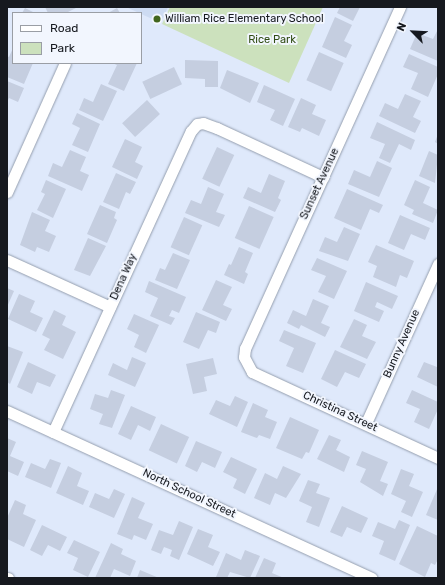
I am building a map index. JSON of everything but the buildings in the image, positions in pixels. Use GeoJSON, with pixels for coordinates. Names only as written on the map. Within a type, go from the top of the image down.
{"type":"FeatureCollection","features":[{"type":"Feature","properties":{"kind":"street","name":"Sunset Avenue"},"geometry":{"type":"LineString","coordinates":[[245,363],[245,348],[400,7]]}},
{"type":"Feature","properties":{"kind":"street"},"geometry":{"type":"LineString","coordinates":[[7,192],[66,64]]}},
{"type":"Feature","properties":{"kind":"street","name":"Dena Way"},"geometry":{"type":"LineString","coordinates":[[53,432],[191,131],[197,124],[202,123],[217,128],[323,177]]}},
{"type":"Feature","properties":{"kind":"street"},"geometry":{"type":"LineString","coordinates":[[7,260],[110,307]]}},
{"type":"Feature","properties":{"kind":"street","name":"Bunny Avenue"},"geometry":{"type":"LineString","coordinates":[[366,423],[438,264]]}},
{"type":"Feature","properties":{"kind":"street","name":"Christina Street"},"geometry":{"type":"LineString","coordinates":[[245,363],[252,372],[366,423],[438,458]]}},
{"type":"Feature","properties":{"kind":"street","name":"North School Street"},"geometry":{"type":"LineString","coordinates":[[7,411],[372,578]]}},
{"type":"Feature","properties":{"kind":"shaded area","name":"William Rice Elementary School"},"geometry":{"type":"Polygon","coordinates":[[[126,7],[168,7],[161,23],[142,14],[142,12],[137,12],[126,7]]]}},
{"type":"Feature","properties":{"kind":"green space","name":"Rice Park"},"geometry":{"type":"Polygon","coordinates":[[[170,7],[323,7],[289,83],[162,24],[170,7]]]}},
{"type":"Feature","properties":{"kind":"place","name":"William Rice Elementary School"},"geometry":{"type":"Point","coordinates":[157,19]}}]}
